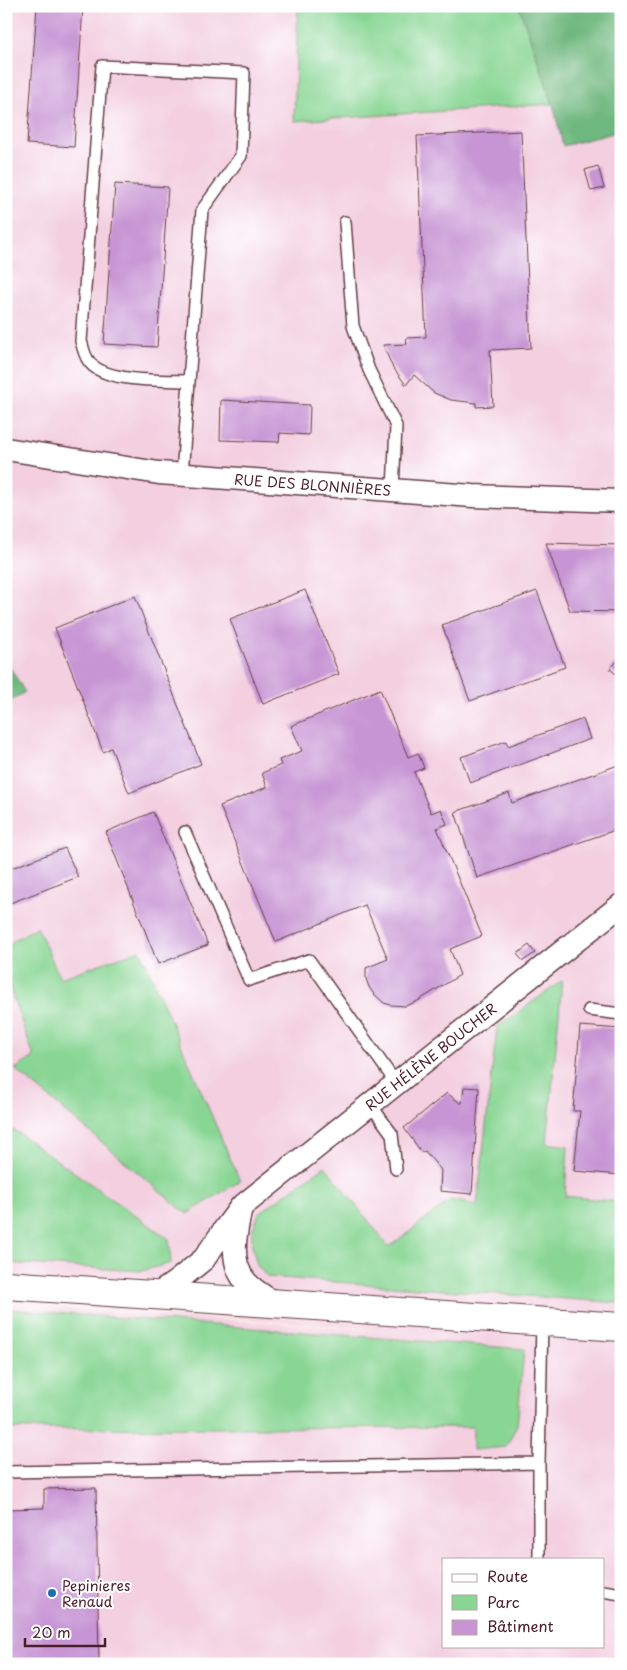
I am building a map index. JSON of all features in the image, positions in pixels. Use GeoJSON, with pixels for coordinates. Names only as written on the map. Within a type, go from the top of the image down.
{"type":"FeatureCollection","features":[{"type":"Feature","properties":{"kind":"main road"},"geometry":{"type":"LineString","coordinates":[[6,1285],[621,1327]]}},
{"type":"Feature","properties":{"kind":"street","name":"RUE DES BLONNIÈRES"},"geometry":{"type":"LineString","coordinates":[[6,449],[159,473],[472,496],[621,501]]}},
{"type":"Feature","properties":{"kind":"street","name":"RUE HÉLÈNE BOUCHER"},"geometry":{"type":"LineString","coordinates":[[158,1294],[204,1259],[241,1208],[621,904]]}},
{"type":"Feature","properties":{"kind":"street"},"geometry":{"type":"LineString","coordinates":[[241,1208],[234,1250],[238,1267],[246,1282],[260,1294],[275,1303]]}},
{"type":"Feature","properties":{"kind":"lane"},"geometry":{"type":"LineString","coordinates":[[182,474],[202,210],[241,156],[244,73],[102,66],[81,341],[88,360],[100,372],[119,377],[189,381]]}},
{"type":"Feature","properties":{"kind":"lane"},"geometry":{"type":"LineString","coordinates":[[346,222],[353,326],[369,370],[396,426],[394,490]]}},
{"type":"Feature","properties":{"kind":"lane"},"geometry":{"type":"LineString","coordinates":[[185,832],[249,980],[309,960],[396,1083]]}},
{"type":"Feature","properties":{"kind":"lane"},"geometry":{"type":"LineString","coordinates":[[589,1010],[621,1014]]}},
{"type":"Feature","properties":{"kind":"lane"},"geometry":{"type":"LineString","coordinates":[[370,1104],[392,1134],[396,1169]]}},
{"type":"Feature","properties":{"kind":"lane"},"geometry":{"type":"LineString","coordinates":[[539,1558],[542,1322]]}},
{"type":"Feature","properties":{"kind":"lane"},"geometry":{"type":"LineString","coordinates":[[6,1472],[539,1463]]}},
{"type":"Feature","properties":{"kind":"lane"},"geometry":{"type":"LineString","coordinates":[[604,1591],[621,1594]]}},
{"type":"Feature","properties":{"kind":"shaded area"},"geometry":{"type":"Polygon","coordinates":[[[6,6],[298,6],[294,121],[553,104],[563,145],[621,131],[621,1664],[6,1664],[6,1304],[416,1333],[168,1313],[6,1303],[6,704],[25,692],[6,661],[6,6]]]}},
{"type":"Feature","properties":{"kind":"green space"},"geometry":{"type":"Polygon","coordinates":[[[298,6],[519,6],[553,104],[294,121],[298,6]]]}},
{"type":"Feature","properties":{"kind":"green space"},"geometry":{"type":"Polygon","coordinates":[[[519,6],[621,6],[621,131],[563,146],[553,104],[519,6]]]}},
{"type":"Feature","properties":{"kind":"green space"},"geometry":{"type":"Polygon","coordinates":[[[6,661],[25,692],[6,704],[6,661]]]}},
{"type":"Feature","properties":{"kind":"green space"},"geometry":{"type":"Polygon","coordinates":[[[37,927],[60,978],[140,950],[240,1181],[187,1214],[15,1069],[34,1057],[6,977],[6,950],[14,940],[37,927]]]}},
{"type":"Feature","properties":{"kind":"green space"},"geometry":{"type":"Polygon","coordinates":[[[562,981],[547,1143],[568,1146],[565,1196],[621,1202],[621,1303],[267,1277],[257,1265],[252,1246],[252,1231],[259,1213],[325,1166],[389,1247],[451,1200],[477,1205],[497,1027],[562,981]]]}},
{"type":"Feature","properties":{"kind":"green space"},"geometry":{"type":"Polygon","coordinates":[[[14,1130],[169,1239],[171,1263],[141,1271],[6,1263],[6,1131],[14,1130]]]}},
{"type":"Feature","properties":{"kind":"green space"},"geometry":{"type":"Polygon","coordinates":[[[6,1309],[524,1349],[517,1425],[506,1447],[473,1450],[473,1427],[6,1429],[6,1309]]]}},
{"type":"Feature","properties":{"kind":"building"},"geometry":{"type":"Polygon","coordinates":[[[37,6],[83,6],[74,147],[27,144],[37,6]]]}},
{"type":"Feature","properties":{"kind":"building"},"geometry":{"type":"Polygon","coordinates":[[[521,131],[531,348],[490,350],[493,406],[476,407],[476,403],[451,400],[434,393],[414,375],[406,385],[392,366],[383,345],[407,344],[406,338],[426,337],[417,136],[521,131]]]}},
{"type":"Feature","properties":{"kind":"building"},"geometry":{"type":"Polygon","coordinates":[[[598,166],[604,188],[591,191],[585,170],[598,166]]]}},
{"type":"Feature","properties":{"kind":"building"},"geometry":{"type":"Polygon","coordinates":[[[115,184],[168,187],[157,347],[104,344],[115,184]]]}},
{"type":"Feature","properties":{"kind":"building"},"geometry":{"type":"Polygon","coordinates":[[[221,400],[310,405],[309,435],[280,433],[279,442],[220,440],[221,400]]]}},
{"type":"Feature","properties":{"kind":"building"},"geometry":{"type":"Polygon","coordinates":[[[546,543],[621,545],[621,612],[570,611],[546,543]]]}},
{"type":"Feature","properties":{"kind":"building"},"geometry":{"type":"Polygon","coordinates":[[[305,590],[339,674],[263,704],[230,619],[305,590]]]}},
{"type":"Feature","properties":{"kind":"building"},"geometry":{"type":"Polygon","coordinates":[[[537,591],[565,667],[470,701],[442,625],[537,591]]]}},
{"type":"Feature","properties":{"kind":"building"},"geometry":{"type":"Polygon","coordinates":[[[135,596],[201,764],[129,793],[111,748],[103,752],[55,628],[135,596]]]}},
{"type":"Feature","properties":{"kind":"building"},"geometry":{"type":"Polygon","coordinates":[[[621,657],[621,678],[610,669],[621,657]]]}},
{"type":"Feature","properties":{"kind":"building"},"geometry":{"type":"Polygon","coordinates":[[[380,689],[408,757],[418,753],[424,768],[414,772],[431,813],[441,809],[447,824],[437,828],[482,936],[450,949],[460,975],[416,1002],[405,1006],[384,1003],[369,987],[366,979],[366,968],[388,959],[365,905],[276,942],[220,806],[267,787],[262,773],[281,765],[279,760],[302,751],[291,726],[380,689]]]}},
{"type":"Feature","properties":{"kind":"building"},"geometry":{"type":"Polygon","coordinates":[[[583,719],[590,739],[470,783],[461,757],[506,741],[508,746],[583,719]]]}},
{"type":"Feature","properties":{"kind":"building"},"geometry":{"type":"Polygon","coordinates":[[[621,764],[621,828],[477,878],[455,812],[509,793],[512,803],[621,764]]]}},
{"type":"Feature","properties":{"kind":"building"},"geometry":{"type":"Polygon","coordinates":[[[153,812],[208,945],[158,964],[106,832],[153,812]]]}},
{"type":"Feature","properties":{"kind":"building"},"geometry":{"type":"Polygon","coordinates":[[[65,848],[78,877],[10,903],[6,894],[6,870],[65,848]]]}},
{"type":"Feature","properties":{"kind":"building"},"geometry":{"type":"Polygon","coordinates":[[[529,945],[535,953],[523,961],[517,954],[529,945]]]}},
{"type":"Feature","properties":{"kind":"building"},"geometry":{"type":"Polygon","coordinates":[[[580,1026],[621,1029],[621,1175],[574,1171],[580,1111],[573,1111],[580,1026]]]}},
{"type":"Feature","properties":{"kind":"building"},"geometry":{"type":"Polygon","coordinates":[[[464,1087],[479,1088],[472,1194],[440,1191],[441,1170],[425,1151],[422,1153],[404,1128],[447,1093],[462,1103],[464,1087]]]}},
{"type":"Feature","properties":{"kind":"building","name":"Pepinieres Renaud"},"geometry":{"type":"Polygon","coordinates":[[[96,1488],[99,1664],[6,1664],[6,1509],[44,1508],[44,1489],[96,1488]]]}},
{"type":"Feature","properties":{"kind":"place","name":"Pepinieres Renaud"},"geometry":{"type":"Point","coordinates":[52,1593]}}]}
